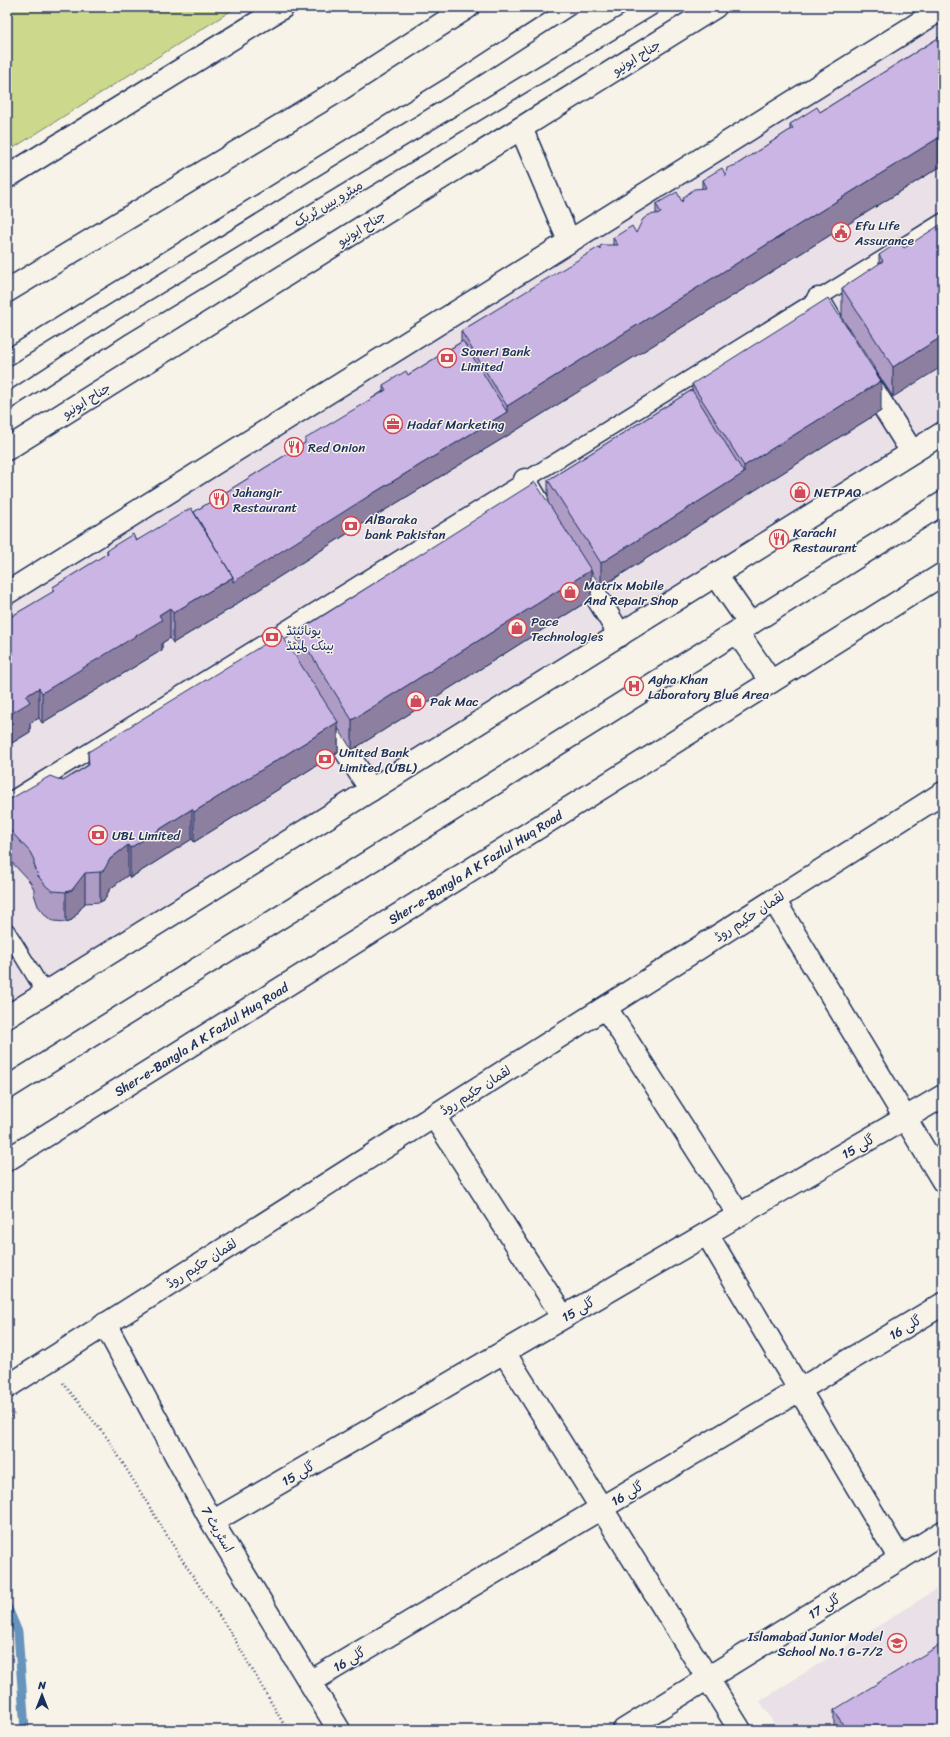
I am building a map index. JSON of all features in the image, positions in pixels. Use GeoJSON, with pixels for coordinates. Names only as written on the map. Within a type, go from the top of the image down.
{"type":"FeatureCollection","features":[{"type":"Feature","properties":{"kind":"street"},"geometry":{"type":"LineString","coordinates":[[7,177],[283,7]]}},
{"type":"Feature","properties":{"kind":"street"},"geometry":{"type":"LineString","coordinates":[[7,291],[334,93],[468,7]]}},
{"type":"Feature","properties":{"kind":"street","name":"جناح ایونیو"},"geometry":{"type":"LineString","coordinates":[[7,449],[715,7]]}},
{"type":"Feature","properties":{"kind":"street"},"geometry":{"type":"LineString","coordinates":[[7,593],[943,8]]}},
{"type":"Feature","properties":{"kind":"street"},"geometry":{"type":"LineString","coordinates":[[521,128],[569,241]]}},
{"type":"Feature","properties":{"kind":"street"},"geometry":{"type":"LineString","coordinates":[[818,299],[912,452]]}},
{"type":"Feature","properties":{"kind":"street"},"geometry":{"type":"LineString","coordinates":[[7,1017],[943,433]]}},
{"type":"Feature","properties":{"kind":"street"},"geometry":{"type":"LineString","coordinates":[[525,480],[554,527]]}},
{"type":"Feature","properties":{"kind":"street"},"geometry":{"type":"LineString","coordinates":[[7,1088],[943,503]]}},
{"type":"Feature","properties":{"kind":"street"},"geometry":{"type":"LineString","coordinates":[[566,548],[620,635]]}},
{"type":"Feature","properties":{"kind":"street","name":"Sher-e-Bangla A K Fazlul Huq Road"},"geometry":{"type":"LineString","coordinates":[[7,1160],[943,574]]}},
{"type":"Feature","properties":{"kind":"street"},"geometry":{"type":"LineString","coordinates":[[716,575],[771,682]]}},
{"type":"Feature","properties":{"kind":"street"},"geometry":{"type":"LineString","coordinates":[[272,637],[285,657]]}},
{"type":"Feature","properties":{"kind":"street"},"geometry":{"type":"LineString","coordinates":[[311,697],[371,790]]}},
{"type":"Feature","properties":{"kind":"street","name":"لقمان حکیم روڈ"},"geometry":{"type":"LineString","coordinates":[[7,1387],[943,793]]}},
{"type":"Feature","properties":{"kind":"street"},"geometry":{"type":"LineString","coordinates":[[774,900],[943,1181]]}},
{"type":"Feature","properties":{"kind":"street"},"geometry":{"type":"LineString","coordinates":[[606,1008],[739,1216]]}},
{"type":"Feature","properties":{"kind":"street","name":"گلی 15"},"geometry":{"type":"LineString","coordinates":[[212,1522],[943,1096]]}},
{"type":"Feature","properties":{"kind":"street"},"geometry":{"type":"LineString","coordinates":[[434,1116],[564,1318]]}},
{"type":"Feature","properties":{"kind":"street"},"geometry":{"type":"LineString","coordinates":[[707,1234],[900,1559]]}},
{"type":"Feature","properties":{"kind":"street","name":"گلی 16"},"geometry":{"type":"LineString","coordinates":[[310,1682],[943,1304]]}},
{"type":"Feature","properties":{"kind":"street","name":"اسٹریٹ 7"},"geometry":{"type":"LineString","coordinates":[[105,1324],[212,1522],[339,1730]]}},
{"type":"Feature","properties":{"kind":"street"},"geometry":{"type":"LineString","coordinates":[[504,1352],[740,1730]]}},
{"type":"Feature","properties":{"kind":"street","name":"گلی 17"},"geometry":{"type":"LineString","coordinates":[[624,1730],[943,1532]]}},
{"type":"Feature","properties":{"kind":"lane"},"geometry":{"type":"LineString","coordinates":[[7,358],[447,88],[570,7]]}},
{"type":"Feature","properties":{"kind":"lane","name":"میٹرو بس ٹریک"},"geometry":{"type":"LineString","coordinates":[[7,402],[122,327],[652,7]]}},
{"type":"Feature","properties":{"kind":"lane"},"geometry":{"type":"LineString","coordinates":[[7,802],[943,221]]}},
{"type":"Feature","properties":{"kind":"lane"},"geometry":{"type":"LineString","coordinates":[[7,931],[45,993]]}},
{"type":"Feature","properties":{"kind":"path"},"geometry":{"type":"LineString","coordinates":[[57,1386],[63,1382],[108,1439],[179,1555],[234,1638],[287,1730]]}},
{"type":"Feature","properties":{"kind":"path"},"geometry":{"type":"LineString","coordinates":[[7,1419],[19,1411]]}},
{"type":"Feature","properties":{"kind":"shaded area"},"geometry":{"type":"Polygon","coordinates":[[[943,8],[943,433],[7,1017],[7,593],[943,8]]]}},
{"type":"Feature","properties":{"kind":"shaded area","name":"Islamabad Junior Model School No.1 G-7/2"},"geometry":{"type":"Polygon","coordinates":[[[943,1585],[943,1730],[778,1730],[760,1701],[943,1585]]]}},
{"type":"Feature","properties":{"kind":"green space"},"geometry":{"type":"Polygon","coordinates":[[[7,7],[237,7],[7,152],[7,7]]]}},
{"type":"Feature","properties":{"kind":"building"},"geometry":{"type":"Polygon","coordinates":[[[943,35],[943,135],[507,406],[461,331],[599,247],[600,249],[600,246],[618,245],[613,238],[632,226],[636,233],[643,219],[649,215],[661,213],[656,204],[677,192],[682,202],[684,197],[694,189],[706,188],[702,180],[722,168],[726,176],[727,168],[736,165],[793,128],[790,124],[817,107],[820,112],[943,35]]]}},
{"type":"Feature","properties":{"kind":"building"},"geometry":{"type":"Polygon","coordinates":[[[943,223],[943,336],[893,367],[842,288],[883,261],[879,255],[900,241],[904,248],[943,223]]]}},
{"type":"Feature","properties":{"kind":"building"},"geometry":{"type":"Polygon","coordinates":[[[828,298],[881,381],[744,466],[692,384],[828,298]]]}},
{"type":"Feature","properties":{"kind":"building"},"geometry":{"type":"Polygon","coordinates":[[[463,341],[507,412],[372,494],[233,582],[233,577],[194,512],[305,443],[305,439],[386,390],[383,385],[406,371],[408,375],[463,341]]]}},
{"type":"Feature","properties":{"kind":"building"},"geometry":{"type":"Polygon","coordinates":[[[692,390],[744,473],[601,563],[548,480],[692,390]]]}},
{"type":"Feature","properties":{"kind":"building"},"geometry":{"type":"Polygon","coordinates":[[[535,482],[591,570],[352,720],[297,632],[535,482]]]}},
{"type":"Feature","properties":{"kind":"building"},"geometry":{"type":"Polygon","coordinates":[[[191,508],[233,577],[173,613],[170,608],[159,615],[162,620],[42,693],[39,688],[26,696],[30,702],[7,716],[7,619],[54,591],[53,587],[108,553],[107,550],[133,534],[136,541],[191,508]]]}},
{"type":"Feature","properties":{"kind":"building"},"geometry":{"type":"Polygon","coordinates":[[[281,634],[338,722],[194,812],[192,809],[130,848],[128,845],[110,859],[104,870],[100,872],[85,873],[72,890],[66,892],[53,891],[47,887],[38,876],[34,860],[30,852],[7,827],[7,801],[50,776],[63,781],[89,765],[88,752],[281,634]]]}},
{"type":"Feature","properties":{"kind":"building"},"geometry":{"type":"Polygon","coordinates":[[[943,1643],[943,1730],[846,1730],[834,1710],[943,1643]]]}},
{"type":"Feature","properties":{"kind":"waterway"},"geometry":{"type":"LineString","coordinates":[[7,1606],[18,1632],[25,1730]]}},
{"type":"Feature","properties":{"kind":"place","name":"Efu Life Assurance"},"geometry":{"type":"Point","coordinates":[841,232]}},
{"type":"Feature","properties":{"kind":"place","name":"Soneri Bank Limited"},"geometry":{"type":"Point","coordinates":[447,358]}},
{"type":"Feature","properties":{"kind":"place","name":"Hadaf Marketing"},"geometry":{"type":"Point","coordinates":[393,424]}},
{"type":"Feature","properties":{"kind":"place","name":"Red Onion"},"geometry":{"type":"Point","coordinates":[294,447]}},
{"type":"Feature","properties":{"kind":"place","name":"NETPAQ"},"geometry":{"type":"Point","coordinates":[800,492]}},
{"type":"Feature","properties":{"kind":"place","name":"Jahangir Restaurant"},"geometry":{"type":"Point","coordinates":[219,499]}},
{"type":"Feature","properties":{"kind":"place","name":"AlBaraka bank Pakistan"},"geometry":{"type":"Point","coordinates":[351,526]}},
{"type":"Feature","properties":{"kind":"place","name":"Karachi Restaurant"},"geometry":{"type":"Point","coordinates":[779,539]}},
{"type":"Feature","properties":{"kind":"place","name":"Matrix Mobile And Repair Shop"},"geometry":{"type":"Point","coordinates":[570,592]}},
{"type":"Feature","properties":{"kind":"place","name":"Pace Technologies"},"geometry":{"type":"Point","coordinates":[517,628]}},
{"type":"Feature","properties":{"kind":"place","name":"یونائیٹڈ بینک لمیٹڈ"},"geometry":{"type":"Point","coordinates":[272,637]}},
{"type":"Feature","properties":{"kind":"place","name":"Agha Khan Laboratory Blue Area"},"geometry":{"type":"Point","coordinates":[634,686]}},
{"type":"Feature","properties":{"kind":"place","name":"Pak Mac"},"geometry":{"type":"Point","coordinates":[416,701]}},
{"type":"Feature","properties":{"kind":"place","name":"United Bank Limited (UBL)"},"geometry":{"type":"Point","coordinates":[325,759]}},
{"type":"Feature","properties":{"kind":"place","name":"UBL Limited"},"geometry":{"type":"Point","coordinates":[98,835]}},
{"type":"Feature","properties":{"kind":"place","name":"Islamabad Junior Model School No.1 G-7/2"},"geometry":{"type":"Point","coordinates":[897,1643]}}]}
